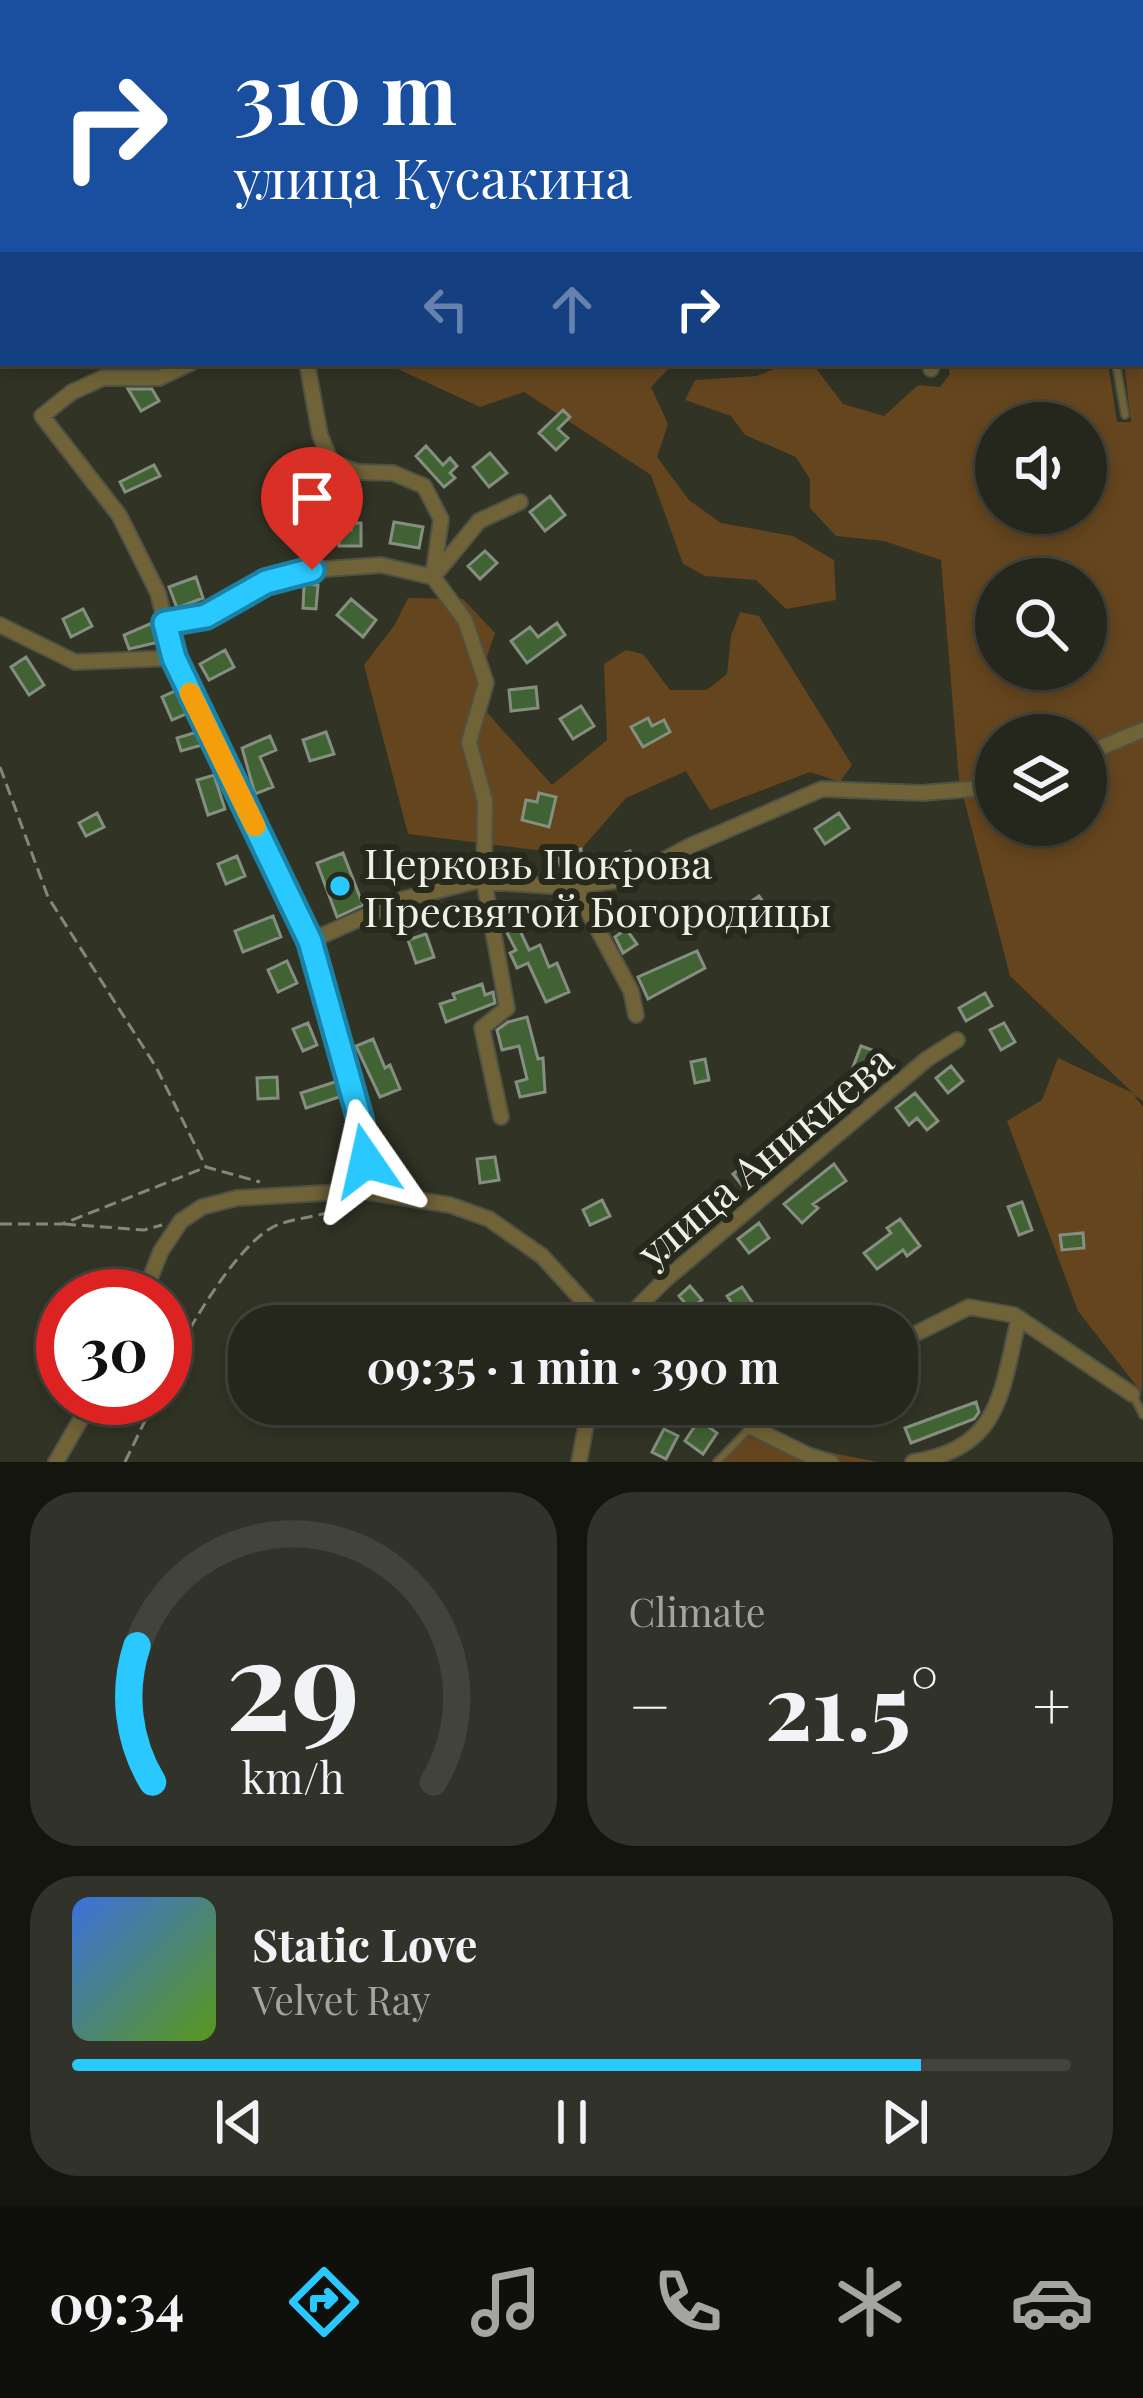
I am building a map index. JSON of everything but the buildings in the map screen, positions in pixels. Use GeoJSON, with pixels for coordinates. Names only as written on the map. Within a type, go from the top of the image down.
{"type":"FeatureCollection","features":[{"type":"Feature","properties":{"kind":"street"},"geometry":{"type":"LineString","coordinates":[[185,366],[159,378],[103,378],[72,392],[42,416],[119,514],[158,593],[174,658],[310,941],[360,1119],[366,1161],[361,1191]]}},
{"type":"Feature","properties":{"kind":"street"},"geometry":{"type":"LineString","coordinates":[[308,366],[320,435],[331,462],[357,472],[393,473],[424,486],[441,519],[433,578]]}},
{"type":"Feature","properties":{"kind":"street"},"geometry":{"type":"LineString","coordinates":[[433,578],[479,521],[520,502]]}},
{"type":"Feature","properties":{"kind":"street"},"geometry":{"type":"LineString","coordinates":[[165,623],[206,616],[266,582],[312,570],[381,565],[433,578],[465,620],[486,683],[469,742],[485,801],[484,881],[507,1008],[482,1028],[501,1117]]}},
{"type":"Feature","properties":{"kind":"street"},"geometry":{"type":"LineString","coordinates":[[0,625],[75,662],[174,658]]}},
{"type":"Feature","properties":{"kind":"street"},"geometry":{"type":"LineString","coordinates":[[1107,745],[1143,730]]}},
{"type":"Feature","properties":{"kind":"street"},"geometry":{"type":"LineString","coordinates":[[310,941],[404,899],[484,881],[574,885],[629,879],[690,846],[822,789],[922,793],[975,789]]}},
{"type":"Feature","properties":{"kind":"street"},"geometry":{"type":"LineString","coordinates":[[574,885],[631,991],[636,1015]]}},
{"type":"Feature","properties":{"kind":"street","name":"улица Аникиева"},"geometry":{"type":"LineString","coordinates":[[640,1305],[928,1059],[958,1040]]}},
{"type":"Feature","properties":{"kind":"street"},"geometry":{"type":"LineString","coordinates":[[154,1269],[181,1221],[202,1207],[237,1198],[361,1191],[450,1205],[489,1219],[542,1256],[582,1305]]}},
{"type":"Feature","properties":{"kind":"street"},"geometry":{"type":"LineString","coordinates":[[918,1332],[969,1306],[1019,1318],[1132,1394]]}},
{"type":"Feature","properties":{"kind":"street"},"geometry":{"type":"LineString","coordinates":[[913,1462],[937,1460],[977,1436],[996,1412],[1019,1318]]}},
{"type":"Feature","properties":{"kind":"street"},"geometry":{"type":"LineString","coordinates":[[56,1462],[77,1425]]}},
{"type":"Feature","properties":{"kind":"street"},"geometry":{"type":"LineString","coordinates":[[579,1462],[586,1425]]}},
{"type":"Feature","properties":{"kind":"street"},"geometry":{"type":"LineString","coordinates":[[751,1426],[831,1462]]}},
{"type":"Feature","properties":{"kind":"lane"},"geometry":{"type":"LineString","coordinates":[[1117,366],[1125,415]]}},
{"type":"Feature","properties":{"kind":"lane"},"geometry":{"type":"LineString","coordinates":[[1132,1394],[1143,1415]]}},
{"type":"Feature","properties":{"kind":"lane"},"geometry":{"type":"LineString","coordinates":[[717,1462],[751,1426]]}},
{"type":"Feature","properties":{"kind":"path"},"geometry":{"type":"LineString","coordinates":[[0,767],[47,897],[156,1066],[206,1167]]}},
{"type":"Feature","properties":{"kind":"path"},"geometry":{"type":"LineString","coordinates":[[62,1224],[206,1167],[267,1184]]}},
{"type":"Feature","properties":{"kind":"path"},"geometry":{"type":"LineString","coordinates":[[192,1325],[256,1238],[275,1226],[341,1209],[361,1191]]}},
{"type":"Feature","properties":{"kind":"path"},"geometry":{"type":"LineString","coordinates":[[0,1224],[144,1230],[181,1221]]}},
{"type":"Feature","properties":{"kind":"path"},"geometry":{"type":"LineString","coordinates":[[125,1462],[143,1425]]}},
{"type":"Feature","properties":{"kind":"shaded area"},"geometry":{"type":"Polygon","coordinates":[[[391,366],[671,366],[651,387],[668,424],[657,457],[689,500],[721,523],[793,536],[834,560],[836,600],[786,609],[756,580],[705,576],[683,564],[651,475],[524,392],[480,407],[391,366]]]}},
{"type":"Feature","properties":{"kind":"shaded area"},"geometry":{"type":"Polygon","coordinates":[[[782,366],[814,366],[843,404],[884,416],[918,385],[940,387],[950,374],[948,366],[1108,366],[1117,422],[1131,422],[1124,366],[1143,366],[1143,1101],[1134,1095],[1143,1107],[1142,1393],[1078,1311],[1007,1121],[1042,1100],[1058,1058],[1133,1093],[1010,976],[976,846],[1107,846],[1107,714],[975,714],[975,841],[959,780],[941,560],[884,541],[836,536],[810,508],[810,479],[796,457],[745,435],[731,416],[685,400],[695,380],[757,376],[782,366]]]}},
{"type":"Feature","properties":{"kind":"shaded area"},"geometry":{"type":"Polygon","coordinates":[[[408,598],[463,599],[495,633],[473,697],[552,785],[607,740],[604,664],[626,650],[643,654],[670,690],[707,690],[727,674],[731,636],[740,612],[759,616],[852,765],[840,782],[810,772],[710,810],[686,771],[626,798],[576,855],[408,834],[364,665],[394,626],[408,598]]]}},
{"type":"Feature","properties":{"kind":"shaded area"},"geometry":{"type":"Polygon","coordinates":[[[745,1436],[878,1462],[723,1462],[745,1436]]]}},
{"type":"Feature","properties":{"kind":"slow traffic"},"geometry":{"type":"LineString","coordinates":[[190,693],[255,826]]}},
{"type":"Feature","properties":{"kind":"place","name":"Церковь Покрова Пресвятой Богородицы"},"geometry":{"type":"Point","coordinates":[340,886]}},
{"type":"Feature","properties":{"kind":"route"},"geometry":{"type":"LineString","coordinates":[[312,570],[266,582],[206,616],[165,623],[174,658],[310,941],[360,1119],[366,1161]]}}]}
